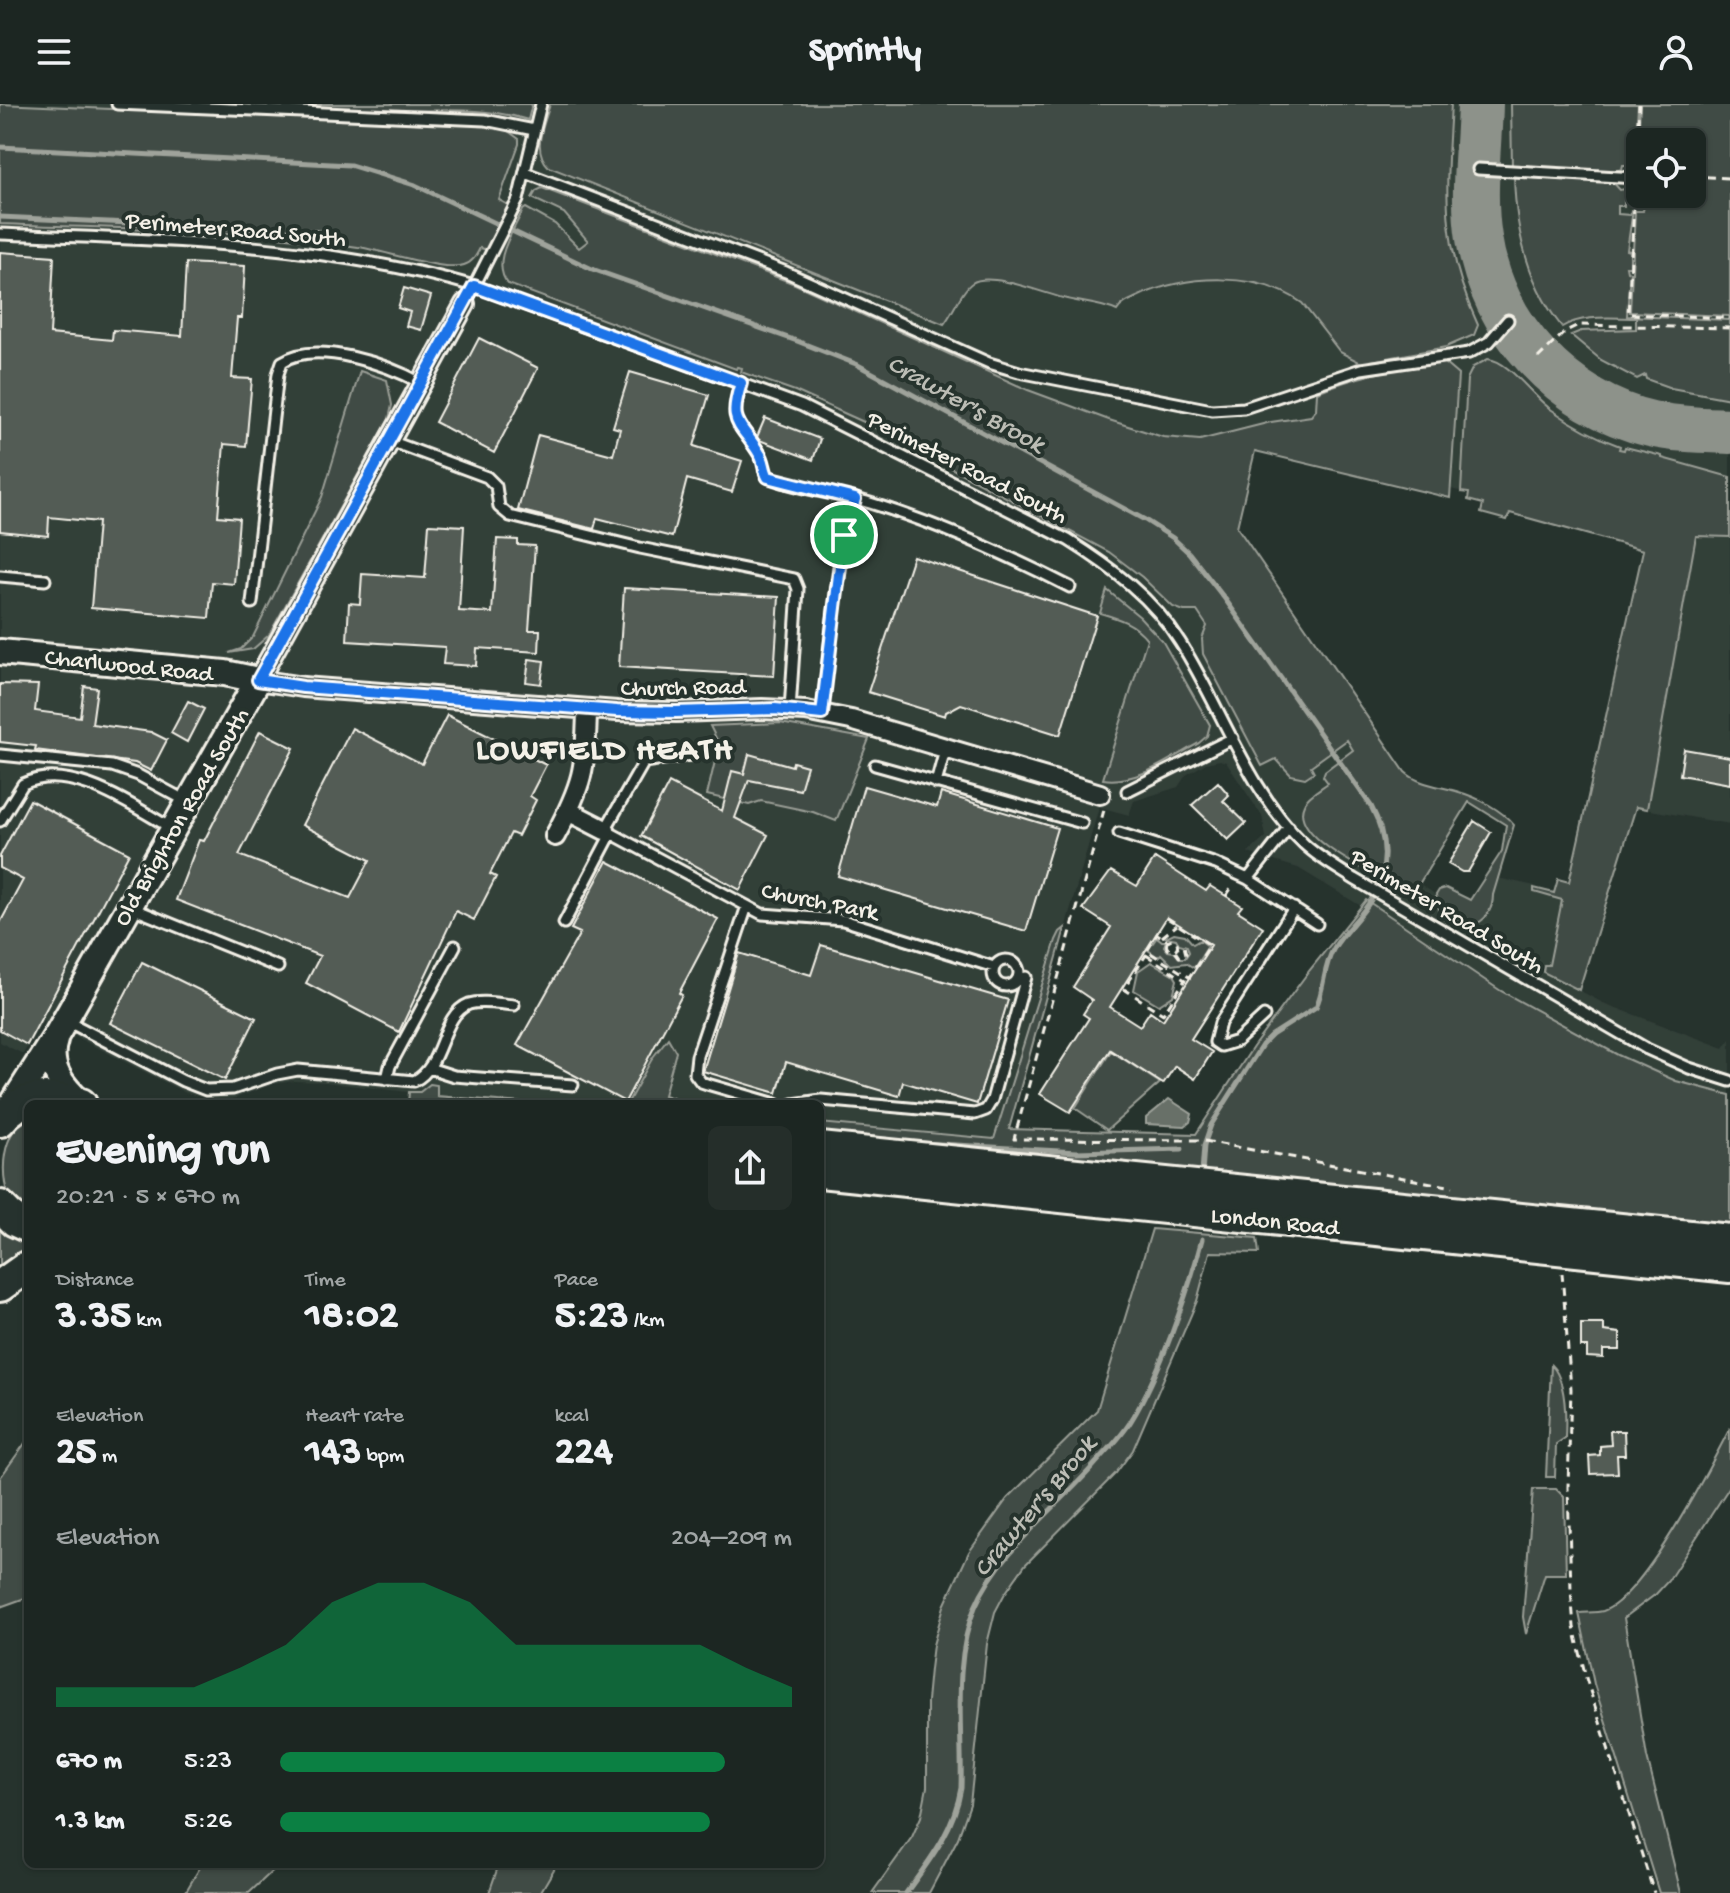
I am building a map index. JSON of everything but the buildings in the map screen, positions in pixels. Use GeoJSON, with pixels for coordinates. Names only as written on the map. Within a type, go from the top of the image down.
{"type":"FeatureCollection","features":[{"type":"Feature","properties":{"kind":"main road"},"geometry":{"type":"LineString","coordinates":[[29,1100],[39,1097],[67,1100]]}},
{"type":"Feature","properties":{"kind":"main road"},"geometry":{"type":"LineString","coordinates":[[2,1118],[24,1101]]}},
{"type":"Feature","properties":{"kind":"main road","name":"London Road"},"geometry":{"type":"LineString","coordinates":[[824,1148],[1730,1240]]}},
{"type":"Feature","properties":{"kind":"main road","name":"London Road"},"geometry":{"type":"LineString","coordinates":[[824,1172],[1730,1267]]}},
{"type":"Feature","properties":{"kind":"main road"},"geometry":{"type":"LineString","coordinates":[[0,1206],[24,1225]]}},
{"type":"Feature","properties":{"kind":"main road"},"geometry":{"type":"LineString","coordinates":[[0,1286],[24,1269]]}},
{"type":"Feature","properties":{"kind":"street","name":"Old Brighton Road South"},"geometry":{"type":"LineString","coordinates":[[2,1118],[61,1027],[258,680],[465,304]]}},
{"type":"Feature","properties":{"kind":"street","name":"Charlwood Road"},"geometry":{"type":"LineString","coordinates":[[0,652],[225,673],[258,680]]}},
{"type":"Feature","properties":{"kind":"street","name":"Church Road"},"geometry":{"type":"LineString","coordinates":[[258,680],[303,687],[587,710],[790,710],[822,714],[946,747],[1100,794]]}},
{"type":"Feature","properties":{"kind":"street"},"geometry":{"type":"LineString","coordinates":[[555,836],[584,771],[587,710]]}},
{"type":"Feature","properties":{"kind":"street"},"geometry":{"type":"LineString","coordinates":[[568,811],[608,832]]}},
{"type":"Feature","properties":{"kind":"street","name":"Old Brighton Road South"},"geometry":{"type":"LineString","coordinates":[[61,1027],[52,1051],[54,1068],[64,1086],[78,1100]]}},
{"type":"Feature","properties":{"kind":"lane"},"geometry":{"type":"LineString","coordinates":[[117,104],[485,120],[534,130]]}},
{"type":"Feature","properties":{"kind":"lane"},"geometry":{"type":"LineString","coordinates":[[465,304],[511,216],[526,173],[541,104]]}},
{"type":"Feature","properties":{"kind":"lane"},"geometry":{"type":"LineString","coordinates":[[1478,169],[1626,176]]}},
{"type":"Feature","properties":{"kind":"lane"},"geometry":{"type":"LineString","coordinates":[[526,173],[786,272],[989,363],[1019,372],[1212,410],[1244,408],[1361,369],[1469,353],[1489,342],[1508,320]]}},
{"type":"Feature","properties":{"kind":"lane","name":"Perimeter Road South"},"geometry":{"type":"LineString","coordinates":[[0,234],[229,243],[310,251],[428,273],[474,286],[741,383],[845,426],[1031,520],[1097,558],[1140,593],[1180,640],[1261,789],[1289,827],[1313,851],[1354,879],[1647,1049],[1689,1068],[1730,1081]]}},
{"type":"Feature","properties":{"kind":"lane"},"geometry":{"type":"LineString","coordinates":[[252,603],[278,374],[282,362],[308,354],[352,358],[393,369],[421,383]]}},
{"type":"Feature","properties":{"kind":"lane"},"geometry":{"type":"LineString","coordinates":[[741,383],[734,416],[761,456],[768,477],[855,499],[974,542],[1070,587]]}},
{"type":"Feature","properties":{"kind":"lane"},"geometry":{"type":"LineString","coordinates":[[390,441],[479,473],[494,483],[499,507],[514,517],[640,548],[794,579],[798,589],[790,710]]}},
{"type":"Feature","properties":{"kind":"lane"},"geometry":{"type":"LineString","coordinates":[[822,714],[843,542],[855,499]]}},
{"type":"Feature","properties":{"kind":"lane"},"geometry":{"type":"LineString","coordinates":[[0,576],[45,580]]}},
{"type":"Feature","properties":{"kind":"lane"},"geometry":{"type":"LineString","coordinates":[[1127,791],[1233,738]]}},
{"type":"Feature","properties":{"kind":"lane"},"geometry":{"type":"LineString","coordinates":[[936,783],[946,747]]}},
{"type":"Feature","properties":{"kind":"lane"},"geometry":{"type":"LineString","coordinates":[[564,923],[644,762],[697,754]]}},
{"type":"Feature","properties":{"kind":"lane"},"geometry":{"type":"LineString","coordinates":[[0,755],[112,766],[138,775],[188,802]]}},
{"type":"Feature","properties":{"kind":"lane"},"geometry":{"type":"LineString","coordinates":[[875,765],[1082,823]]}},
{"type":"Feature","properties":{"kind":"lane"},"geometry":{"type":"LineString","coordinates":[[0,821],[20,787],[45,778],[97,788],[173,829]]}},
{"type":"Feature","properties":{"kind":"lane"},"geometry":{"type":"LineString","coordinates":[[1248,879],[1289,827]]}},
{"type":"Feature","properties":{"kind":"lane","name":"Church Park"},"geometry":{"type":"LineString","coordinates":[[608,832],[747,906],[774,917],[834,919],[852,923],[994,967]]}},
{"type":"Feature","properties":{"kind":"lane"},"geometry":{"type":"LineString","coordinates":[[1119,833],[1216,864],[1248,879],[1317,924]]}},
{"type":"Feature","properties":{"kind":"lane"},"geometry":{"type":"LineString","coordinates":[[129,906],[278,967]]}},
{"type":"Feature","properties":{"kind":"lane"},"geometry":{"type":"LineString","coordinates":[[747,906],[697,1056],[695,1074],[701,1082],[762,1100]]}},
{"type":"Feature","properties":{"kind":"lane"},"geometry":{"type":"LineString","coordinates":[[1264,1016],[1233,1043],[1221,1046],[1215,1042],[1220,1023],[1294,908]]}},
{"type":"Feature","properties":{"kind":"lane"},"geometry":{"type":"LineString","coordinates":[[387,1079],[390,1066],[455,946]]}},
{"type":"Feature","properties":{"kind":"lane"},"geometry":{"type":"LineString","coordinates":[[824,1100],[975,1114],[986,1110],[992,1100],[1022,976],[1017,966],[1009,961],[1000,961],[994,967],[994,979],[1000,985],[1012,985],[1022,976]]}},
{"type":"Feature","properties":{"kind":"lane"},"geometry":{"type":"LineString","coordinates":[[1022,976],[1039,981]]}},
{"type":"Feature","properties":{"kind":"lane"},"geometry":{"type":"LineString","coordinates":[[61,1027],[206,1090],[233,1089],[298,1070],[414,1081],[429,1068],[462,1008],[476,1003],[514,1005]]}},
{"type":"Feature","properties":{"kind":"lane"},"geometry":{"type":"LineString","coordinates":[[429,1068],[454,1076],[573,1085]]}},
{"type":"Feature","properties":{"kind":"path"},"geometry":{"type":"LineString","coordinates":[[1638,128],[1639,104]]}},
{"type":"Feature","properties":{"kind":"path"},"geometry":{"type":"LineString","coordinates":[[1706,177],[1730,178]]}},
{"type":"Feature","properties":{"kind":"path"},"geometry":{"type":"LineString","coordinates":[[1634,208],[1628,314],[1730,318]]}},
{"type":"Feature","properties":{"kind":"path"},"geometry":{"type":"LineString","coordinates":[[1538,358],[1566,331],[1578,325],[1730,328]]}},
{"type":"Feature","properties":{"kind":"path"},"geometry":{"type":"LineString","coordinates":[[1100,794],[1105,807],[1014,1139],[1199,1140],[1460,1188]]}},
{"type":"Feature","properties":{"kind":"path"},"geometry":{"type":"LineString","coordinates":[[1167,918],[1210,945],[1189,977],[1147,951],[1157,934],[1168,941],[1175,941],[1176,948],[1168,950],[1168,941]]}},
{"type":"Feature","properties":{"kind":"path"},"geometry":{"type":"LineString","coordinates":[[1162,937],[1177,925]]}},
{"type":"Feature","properties":{"kind":"path"},"geometry":{"type":"LineString","coordinates":[[1146,955],[1185,980],[1163,1014],[1154,1011],[1124,989],[1146,955]]}},
{"type":"Feature","properties":{"kind":"path"},"geometry":{"type":"LineString","coordinates":[[1563,1250],[1562,1277],[1571,1389],[1568,1487],[1574,1627],[1586,1678],[1654,1893]]}},
{"type":"Feature","properties":{"kind":"shaded area"},"geometry":{"type":"Polygon","coordinates":[[[0,104],[1730,104],[1730,824],[1593,800],[1648,551],[1534,508],[1249,443],[1207,494],[1449,836],[1420,884],[1436,895],[1467,927],[1498,878],[1535,886],[1534,893],[1567,901],[1558,979],[1603,1003],[1724,1048],[1730,1039],[1730,1095],[1676,1081],[1618,1055],[1501,991],[1366,900],[1361,906],[1298,868],[1248,853],[1266,837],[1262,816],[1226,762],[1220,760],[1206,763],[1186,775],[1178,787],[1134,801],[1129,815],[1099,807],[1003,1150],[824,1136],[824,1100],[475,1100],[295,1081],[273,1084],[236,1098],[213,1100],[186,1093],[43,1020],[23,1054],[0,1042],[0,220],[322,241],[451,268],[473,256],[0,205],[0,104]],[[1202,651],[1256,724],[1274,759],[1292,758],[1202,651]]]}},
{"type":"Feature","properties":{"kind":"shaded area"},"geometry":{"type":"Polygon","coordinates":[[[0,104],[373,121],[474,122],[504,128],[519,139],[519,144],[499,200],[510,206],[488,250],[480,248],[476,256],[464,265],[443,266],[358,247],[269,236],[0,224],[0,104]]]}},
{"type":"Feature","properties":{"kind":"shaded area"},"geometry":{"type":"Polygon","coordinates":[[[233,104],[532,104],[528,120],[492,112],[233,104]]]}},
{"type":"Feature","properties":{"kind":"shaded area"},"geometry":{"type":"Polygon","coordinates":[[[550,104],[1451,104],[1447,191],[1451,242],[1466,296],[1478,325],[1474,335],[1446,347],[1361,363],[1340,352],[1302,303],[1264,285],[1221,279],[1156,289],[1126,302],[1117,311],[1003,281],[980,280],[965,290],[944,324],[549,167],[540,145],[550,104]]]}},
{"type":"Feature","properties":{"kind":"shaded area"},"geometry":{"type":"Polygon","coordinates":[[[1511,104],[1638,104],[1637,128],[1626,128],[1626,165],[1622,169],[1512,167],[1511,104]]]}},
{"type":"Feature","properties":{"kind":"shaded area"},"geometry":{"type":"Polygon","coordinates":[[[1640,104],[1730,104],[1730,316],[1630,312],[1635,211],[1643,211],[1644,208],[1706,208],[1706,128],[1639,128],[1640,104]]]}},
{"type":"Feature","properties":{"kind":"shaded area"},"geometry":{"type":"Polygon","coordinates":[[[1514,174],[1610,179],[1620,190],[1625,189],[1624,206],[1618,206],[1618,214],[1630,215],[1633,210],[1627,250],[1630,251],[1630,266],[1626,266],[1630,272],[1627,316],[1730,320],[1730,399],[1671,388],[1646,379],[1645,375],[1637,379],[1601,360],[1571,335],[1581,331],[1636,329],[1636,318],[1588,318],[1562,327],[1540,292],[1525,255],[1517,215],[1514,174]]]}},
{"type":"Feature","properties":{"kind":"shaded area"},"geometry":{"type":"Polygon","coordinates":[[[542,188],[795,284],[1028,390],[1163,437],[1200,440],[1271,422],[1311,416],[1316,410],[1317,392],[1379,372],[1443,362],[1458,375],[1450,498],[1255,451],[1237,527],[1405,772],[1423,782],[1481,801],[1503,814],[1514,825],[1488,914],[1474,925],[1457,925],[1440,914],[1436,895],[1446,888],[1470,900],[1502,851],[1506,825],[1469,802],[1419,884],[1397,887],[1321,842],[1303,817],[1304,804],[1328,783],[1323,776],[1325,771],[1353,750],[1347,740],[1311,766],[1314,772],[1305,778],[1291,775],[1276,759],[1262,766],[1203,654],[1202,639],[1207,626],[1197,611],[1173,607],[1142,577],[1109,552],[866,423],[795,391],[741,372],[742,368],[736,369],[508,284],[501,266],[502,257],[509,237],[526,208],[555,224],[579,248],[588,241],[564,213],[532,198],[542,188]]]}},
{"type":"Feature","properties":{"kind":"shaded area"},"geometry":{"type":"Polygon","coordinates":[[[1488,359],[1504,366],[1544,404],[1576,426],[1620,446],[1619,449],[1624,450],[1625,447],[1662,456],[1730,477],[1730,537],[1696,536],[1647,809],[1636,807],[1579,990],[1543,972],[1544,965],[1549,965],[1562,900],[1534,892],[1534,888],[1554,893],[1558,879],[1569,882],[1643,550],[1510,513],[1507,520],[1481,513],[1483,504],[1468,500],[1469,493],[1461,492],[1467,379],[1473,367],[1488,359]]]}},
{"type":"Feature","properties":{"kind":"shaded area"},"geometry":{"type":"Polygon","coordinates":[[[360,371],[387,380],[392,405],[389,419],[269,635],[253,649],[229,653],[241,649],[253,637],[322,497],[360,371]]]}},
{"type":"Feature","properties":{"kind":"shaded area"},"geometry":{"type":"Polygon","coordinates":[[[1107,590],[1140,617],[1163,642],[1210,725],[1207,736],[1199,743],[1153,769],[1116,780],[1103,779],[1147,639],[1132,625],[1100,613],[1107,590]]]}},
{"type":"Feature","properties":{"kind":"shaded area"},"geometry":{"type":"Polygon","coordinates":[[[780,723],[869,739],[836,821],[813,812],[761,801],[749,805],[707,795],[719,744],[710,726],[780,723]]]}},
{"type":"Feature","properties":{"kind":"shaded area"},"geometry":{"type":"Polygon","coordinates":[[[1366,900],[1501,991],[1618,1055],[1676,1081],[1730,1095],[1730,1229],[824,1138],[824,1123],[994,1139],[1056,940],[1065,928],[1009,1129],[1196,1134],[1253,1047],[1366,900]]]}},
{"type":"Feature","properties":{"kind":"shaded area"},"geometry":{"type":"Polygon","coordinates":[[[1174,933],[1185,935],[1193,944],[1200,940],[1208,946],[1194,968],[1186,963],[1172,965],[1161,954],[1158,957],[1148,950],[1157,937],[1166,941],[1164,946],[1168,951],[1185,958],[1189,952],[1187,946],[1166,937],[1174,933]]]}},
{"type":"Feature","properties":{"kind":"shaded area"},"geometry":{"type":"Polygon","coordinates":[[[1151,962],[1174,975],[1177,980],[1173,996],[1159,1005],[1134,990],[1138,971],[1151,962]]]}},
{"type":"Feature","properties":{"kind":"shaded area"},"geometry":{"type":"Polygon","coordinates":[[[668,1038],[676,1052],[664,1095],[679,1100],[629,1100],[653,1057],[668,1038]]]}},
{"type":"Feature","properties":{"kind":"shaded area"},"geometry":{"type":"Polygon","coordinates":[[[1111,1051],[1160,1083],[1107,1130],[1075,1108],[1111,1051]]]}},
{"type":"Feature","properties":{"kind":"shaded area"},"geometry":{"type":"Polygon","coordinates":[[[430,1084],[437,1085],[437,1096],[486,1100],[408,1100],[409,1092],[420,1092],[430,1084]]]}},
{"type":"Feature","properties":{"kind":"shaded area"},"geometry":{"type":"Polygon","coordinates":[[[1169,1099],[1192,1114],[1190,1122],[1185,1126],[1146,1124],[1146,1118],[1169,1099]]]}},
{"type":"Feature","properties":{"kind":"shaded area"},"geometry":{"type":"Polygon","coordinates":[[[24,1120],[24,1213],[9,1199],[4,1177],[8,1143],[24,1120]]]}},
{"type":"Feature","properties":{"kind":"shaded area"},"geometry":{"type":"Polygon","coordinates":[[[0,1226],[24,1241],[24,1258],[0,1274],[0,1226]]]}},
{"type":"Feature","properties":{"kind":"shaded area"},"geometry":{"type":"Polygon","coordinates":[[[1152,1229],[1257,1238],[1259,1253],[1210,1252],[1197,1301],[1133,1450],[1116,1473],[1025,1565],[995,1612],[987,1644],[970,1804],[958,1838],[929,1893],[872,1893],[912,1837],[921,1817],[927,1787],[930,1669],[944,1606],[969,1552],[1007,1499],[1097,1410],[1152,1229]]]}},
{"type":"Feature","properties":{"kind":"shaded area"},"geometry":{"type":"Polygon","coordinates":[[[1551,1365],[1562,1389],[1565,1438],[1556,1444],[1555,1477],[1546,1477],[1551,1365]]]}},
{"type":"Feature","properties":{"kind":"shaded area"},"geometry":{"type":"Polygon","coordinates":[[[1730,1428],[1730,1486],[1668,1581],[1624,1618],[1647,1757],[1681,1893],[1659,1893],[1594,1684],[1579,1613],[1603,1611],[1619,1601],[1636,1582],[1674,1529],[1730,1428]]]}},
{"type":"Feature","properties":{"kind":"shaded area"},"geometry":{"type":"Polygon","coordinates":[[[24,1445],[24,1598],[0,1607],[0,1478],[24,1445]]]}},
{"type":"Feature","properties":{"kind":"shaded area"},"geometry":{"type":"Polygon","coordinates":[[[1533,1489],[1556,1489],[1564,1497],[1566,1574],[1545,1574],[1526,1634],[1523,1617],[1533,1489]]]}},
{"type":"Feature","properties":{"kind":"shaded area"},"geometry":{"type":"Polygon","coordinates":[[[200,1868],[276,1868],[249,1893],[185,1893],[200,1868]]]}},
{"type":"Feature","properties":{"kind":"shaded area"},"geometry":{"type":"Polygon","coordinates":[[[498,1868],[555,1868],[540,1893],[489,1893],[498,1868]]]}},
{"type":"Feature","properties":{"kind":"waterway","name":"Crawter's Brook"},"geometry":{"type":"LineString","coordinates":[[0,147],[350,165],[415,185],[592,269],[856,364],[1173,538],[1189,553],[1225,599],[1371,806],[1380,829],[1384,853],[1377,888],[1334,948],[1316,1007],[1272,1035],[1262,1045],[1211,1125],[1204,1145],[1202,1173]]}},
{"type":"Feature","properties":{"kind":"waterway"},"geometry":{"type":"LineString","coordinates":[[0,217],[325,232]]}},
{"type":"Feature","properties":{"kind":"waterway"},"geometry":{"type":"LineString","coordinates":[[921,1143],[1077,1152],[1182,1149]]}},
{"type":"Feature","properties":{"kind":"waterway","name":"Crawter's Brook"},"geometry":{"type":"LineString","coordinates":[[906,1893],[940,1844],[958,1803],[961,1788],[961,1674],[963,1651],[975,1607],[985,1587],[1014,1549],[1081,1480],[1131,1421],[1172,1333],[1202,1239]]}},
{"type":"Feature","properties":{"kind":"taxiway"},"geometry":{"type":"LineString","coordinates":[[1480,104],[1476,188],[1479,238],[1499,302],[1516,331],[1561,380],[1619,414],[1661,426],[1730,431]]}},
{"type":"Feature","properties":{"kind":"district","name":"LOWFIELD HEATH"},"geometry":{"type":"Point","coordinates":[605,747]}},
{"type":"Feature","properties":{"kind":"route"},"geometry":{"type":"LineString","coordinates":[[474,286],[741,383],[734,416],[761,456],[765,474],[771,479],[855,499],[844,535],[822,714],[775,709],[676,712],[587,710],[303,687],[258,680],[474,286]]}}]}
